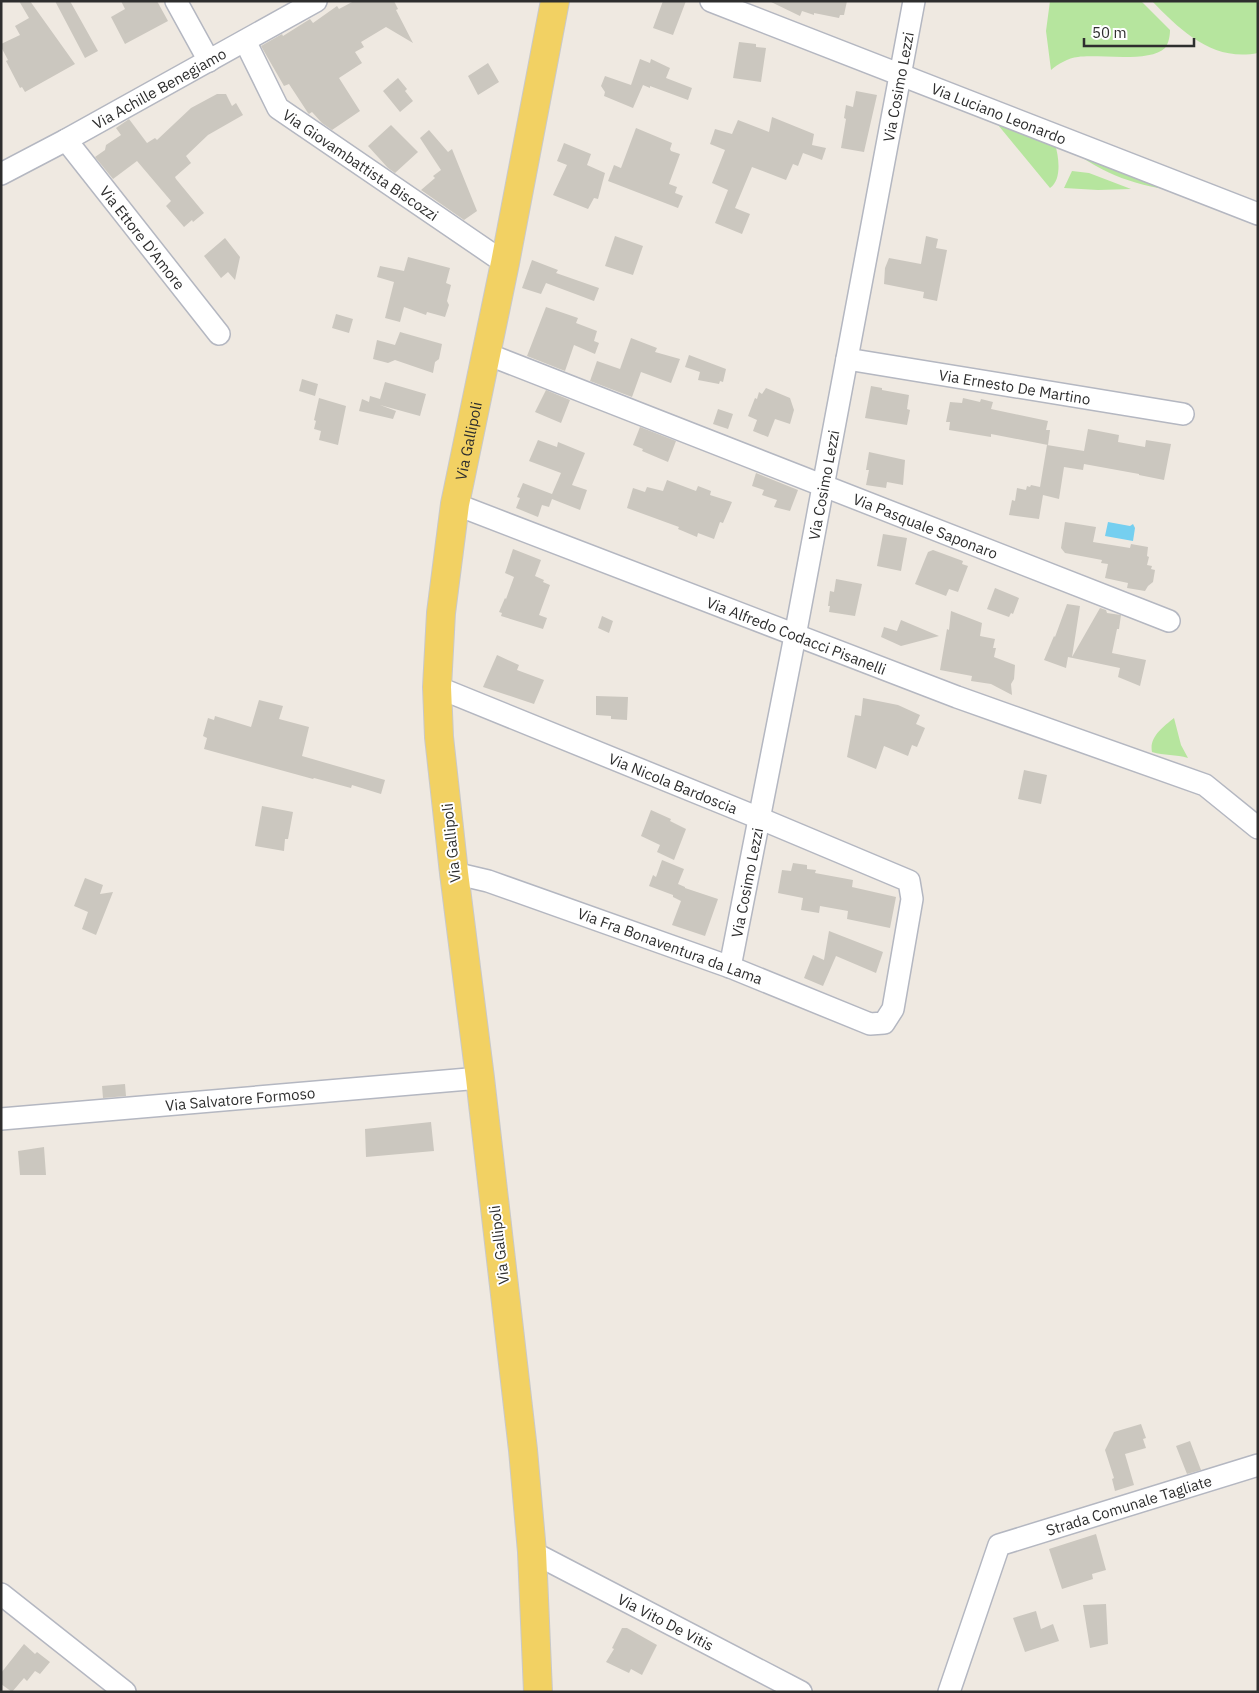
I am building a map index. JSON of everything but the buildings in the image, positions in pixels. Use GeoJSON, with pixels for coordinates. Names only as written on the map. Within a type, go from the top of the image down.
{"type":"FeatureCollection","features":[{"type":"Feature","properties":{"kind":"main road","name":"Via Gallipoli"},"geometry":{"type":"LineString","coordinates":[[538,1692],[532,1552],[524,1450],[454,873],[439,736],[437,687],[441,613],[455,504],[505,263],[554,1]]}},
{"type":"Feature","properties":{"kind":"street"},"geometry":{"type":"LineString","coordinates":[[176,1],[209,61]]}},
{"type":"Feature","properties":{"kind":"street","name":"Via Achille Benegiamo"},"geometry":{"type":"LineString","coordinates":[[3,170],[66,140],[316,1]]}},
{"type":"Feature","properties":{"kind":"street","name":"Via Luciano Leonardo"},"geometry":{"type":"LineString","coordinates":[[711,1],[1258,214]]}},
{"type":"Feature","properties":{"kind":"street","name":"Via Cosimo Lezzi"},"geometry":{"type":"LineString","coordinates":[[730,967],[795,636],[914,1]]}},
{"type":"Feature","properties":{"kind":"street","name":"Via Giovambattista Biscozzi"},"geometry":{"type":"LineString","coordinates":[[245,40],[278,108],[505,263]]}},
{"type":"Feature","properties":{"kind":"street","name":"Via Ettore D'Amore"},"geometry":{"type":"LineString","coordinates":[[66,140],[219,334]]}},
{"type":"Feature","properties":{"kind":"street","name":"Via Pasquale Saponaro"},"geometry":{"type":"LineString","coordinates":[[487,354],[1169,621]]}},
{"type":"Feature","properties":{"kind":"street","name":"Via Ernesto De Martino"},"geometry":{"type":"LineString","coordinates":[[847,359],[1183,414]]}},
{"type":"Feature","properties":{"kind":"street","name":"Via Alfredo Codacci Pisanelli"},"geometry":{"type":"LineString","coordinates":[[455,504],[957,697],[1205,785],[1258,828]]}},
{"type":"Feature","properties":{"kind":"street","name":"Via Nicola Bardoscia"},"geometry":{"type":"LineString","coordinates":[[437,687],[909,881],[912,899],[893,1009],[884,1023]]}},
{"type":"Feature","properties":{"kind":"street","name":"Via Fra Bonaventura da Lama"},"geometry":{"type":"LineString","coordinates":[[454,873],[488,881],[730,967],[870,1024],[884,1023]]}},
{"type":"Feature","properties":{"kind":"street","name":"Via Salvatore Formoso"},"geometry":{"type":"LineString","coordinates":[[1,1119],[480,1078]]}},
{"type":"Feature","properties":{"kind":"street","name":"Strada Comunale Tagliate"},"geometry":{"type":"LineString","coordinates":[[949,1692],[999,1545],[1258,1464]]}},
{"type":"Feature","properties":{"kind":"street","name":"Via Vito De Vitis"},"geometry":{"type":"LineString","coordinates":[[532,1552],[801,1692]]}},
{"type":"Feature","properties":{"kind":"street"},"geometry":{"type":"LineString","coordinates":[[1,1594],[125,1692]]}},
{"type":"Feature","properties":{"kind":"green space"},"geometry":{"type":"Polygon","coordinates":[[[1050,1],[1141,1],[1170,30],[1168,41],[1165,48],[1158,53],[1136,57],[1078,57],[1063,62],[1051,70],[1046,31],[1050,1]]]}},
{"type":"Feature","properties":{"kind":"green space"},"geometry":{"type":"Polygon","coordinates":[[[1152,1],[1258,1],[1258,53],[1242,55],[1227,53],[1199,42],[1174,23],[1152,1]]]}},
{"type":"Feature","properties":{"kind":"green space"},"geometry":{"type":"Polygon","coordinates":[[[989,114],[1055,144],[1058,155],[1058,174],[1050,188],[989,114]]]}},
{"type":"Feature","properties":{"kind":"green space"},"geometry":{"type":"Polygon","coordinates":[[[1070,149],[1180,191],[1135,183],[1095,166],[1070,149]]]}},
{"type":"Feature","properties":{"kind":"green space"},"geometry":{"type":"Polygon","coordinates":[[[1072,171],[1089,173],[1131,189],[1064,188],[1072,171]]]}},
{"type":"Feature","properties":{"kind":"green space"},"geometry":{"type":"Polygon","coordinates":[[[1174,718],[1181,745],[1188,758],[1152,752],[1155,737],[1174,718]]]}},
{"type":"Feature","properties":{"kind":"water"},"geometry":{"type":"Polygon","coordinates":[[[1108,522],[1130,526],[1133,524],[1135,528],[1133,541],[1105,536],[1108,522]]]}}]}
